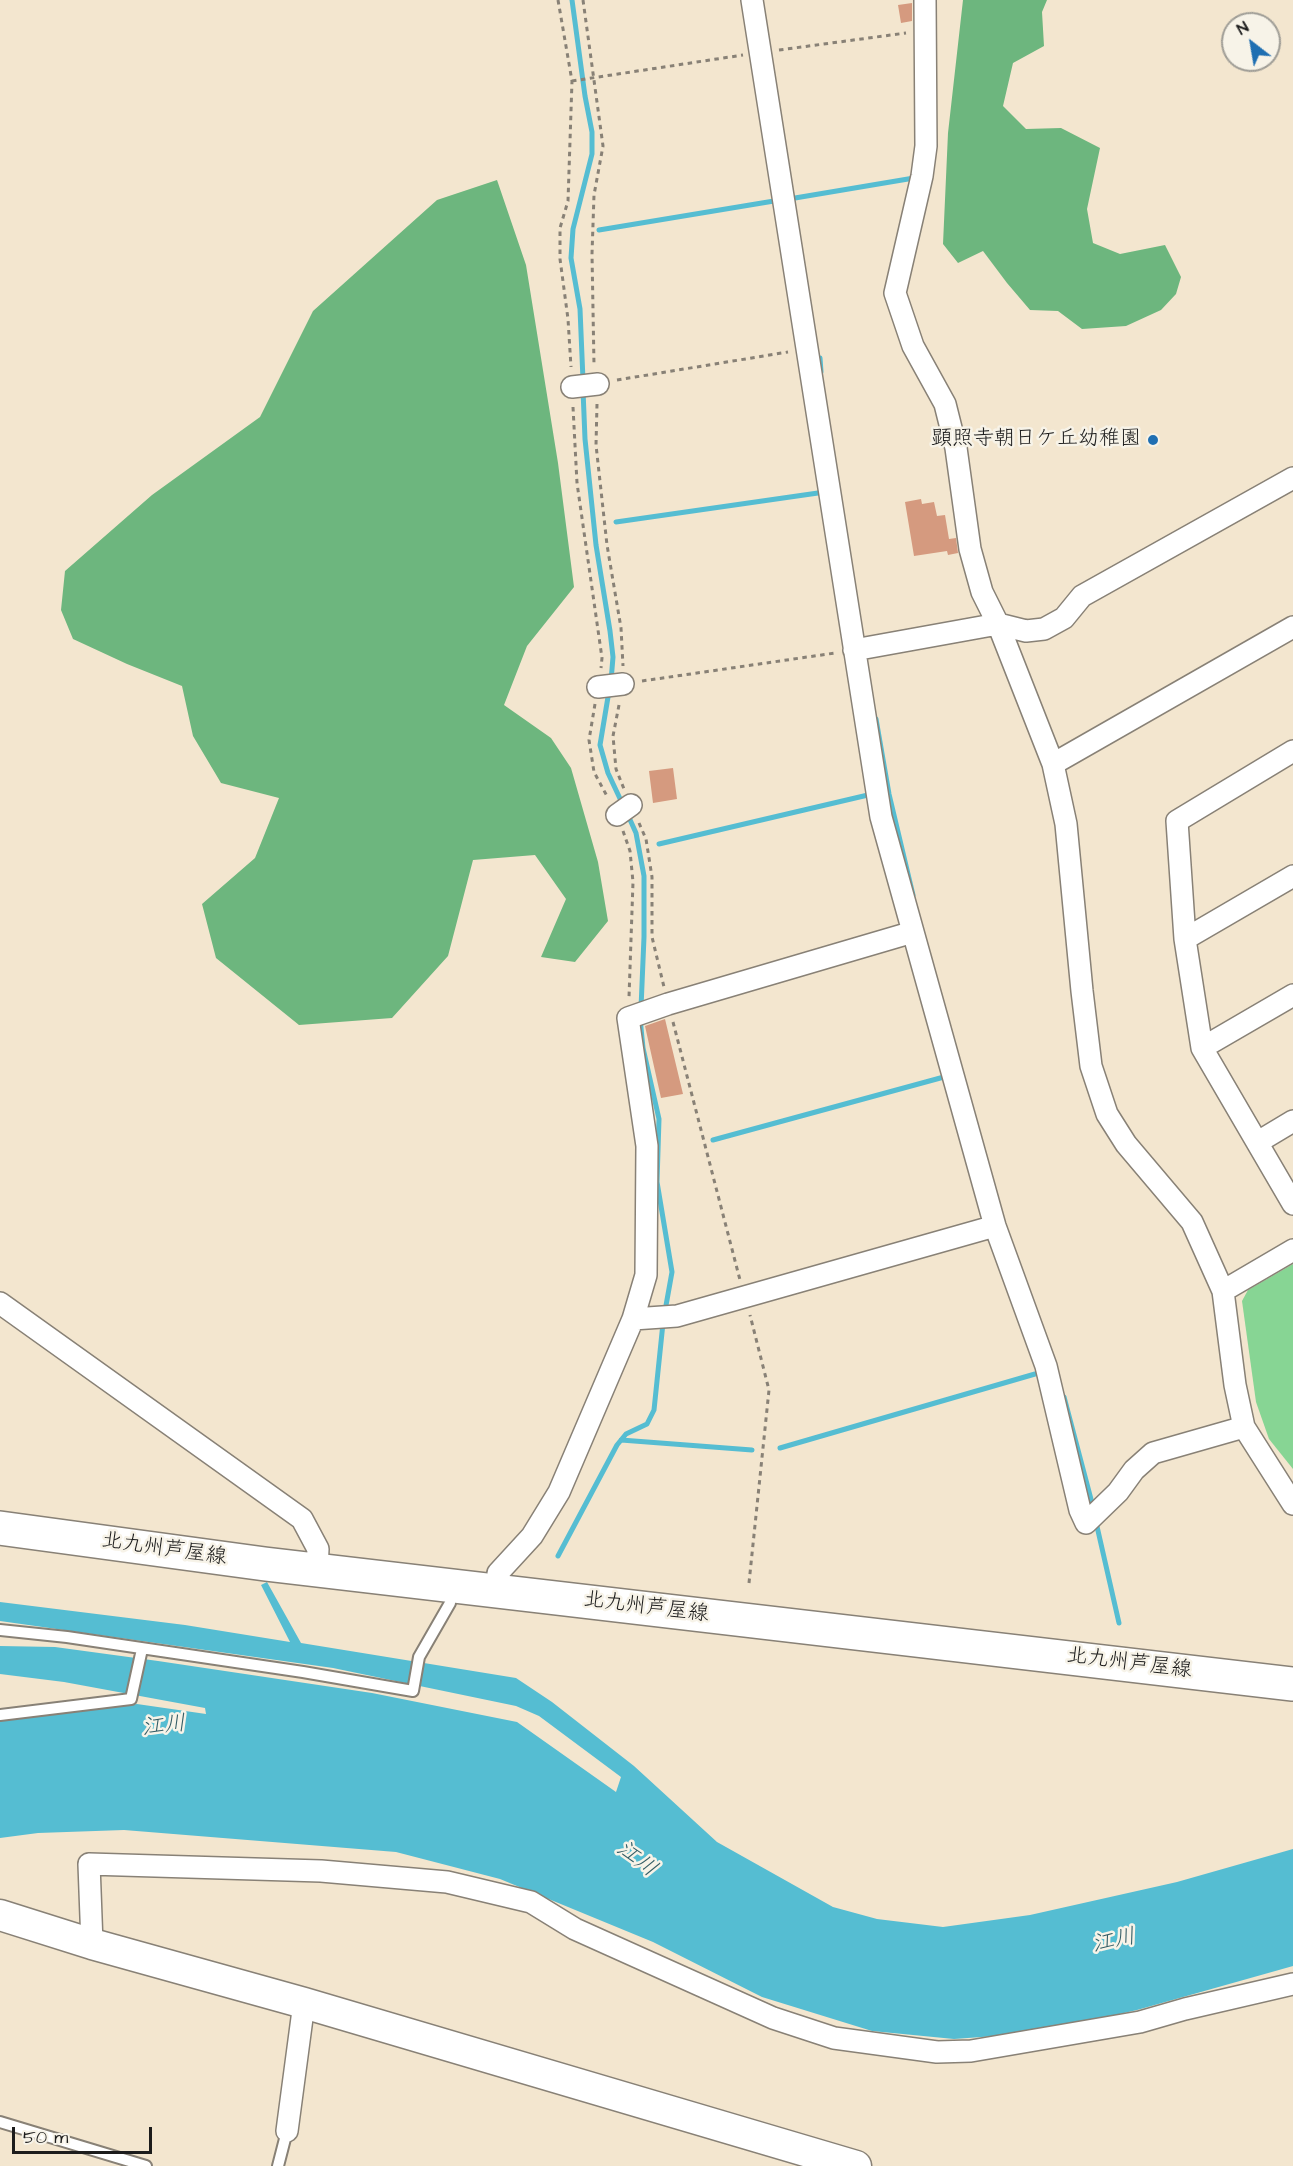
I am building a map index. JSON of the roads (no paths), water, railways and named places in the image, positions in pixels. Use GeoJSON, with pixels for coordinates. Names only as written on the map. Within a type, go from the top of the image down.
{"type":"FeatureCollection","features":[{"type":"Feature","properties":{"kind":"main road","name":"北九州芦屋線"},"geometry":{"type":"LineString","coordinates":[[0,1509],[257,1540],[317,1559],[1293,1683]]}},
{"type":"Feature","properties":{"kind":"main road","name":"北九州芦屋線"},"geometry":{"type":"LineString","coordinates":[[0,1528],[317,1559],[498,1573],[1293,1662]]}},
{"type":"Feature","properties":{"kind":"street"},"geometry":{"type":"LineString","coordinates":[[752,0],[881,817],[995,1226],[1046,1366],[1080,1510],[1086,1522],[1118,1492],[1134,1470],[1153,1453],[1244,1427]]}},
{"type":"Feature","properties":{"kind":"street"},"geometry":{"type":"LineString","coordinates":[[925,0],[926,146],[922,176],[895,293],[913,346],[945,404],[956,448],[970,549],[982,592],[998,624],[1053,764],[1066,824],[1091,1066],[1107,1114],[1126,1144],[1192,1222],[1223,1291],[1235,1385],[1244,1427],[1293,1504]]}},
{"type":"Feature","properties":{"kind":"street"},"geometry":{"type":"LineString","coordinates":[[572,387],[598,384]]}},
{"type":"Feature","properties":{"kind":"street"},"geometry":{"type":"LineString","coordinates":[[854,650],[998,624],[1026,632],[1044,629],[1064,618],[1082,596],[1293,478]]}},
{"type":"Feature","properties":{"kind":"street"},"geometry":{"type":"LineString","coordinates":[[1053,764],[1293,627]]}},
{"type":"Feature","properties":{"kind":"street"},"geometry":{"type":"LineString","coordinates":[[598,687],[623,684]]}},
{"type":"Feature","properties":{"kind":"street"},"geometry":{"type":"LineString","coordinates":[[1293,751],[1177,821],[1185,939],[1202,1048],[1293,1204]]}},
{"type":"Feature","properties":{"kind":"street"},"geometry":{"type":"LineString","coordinates":[[1185,939],[1293,876]]}},
{"type":"Feature","properties":{"kind":"street"},"geometry":{"type":"LineString","coordinates":[[498,1573],[532,1536],[559,1492],[633,1319],[646,1275],[647,1146],[628,1018],[668,1004],[913,932]]}},
{"type":"Feature","properties":{"kind":"street"},"geometry":{"type":"LineString","coordinates":[[1202,1048],[1293,995]]}},
{"type":"Feature","properties":{"kind":"street"},"geometry":{"type":"LineString","coordinates":[[1258,1142],[1293,1121]]}},
{"type":"Feature","properties":{"kind":"street"},"geometry":{"type":"LineString","coordinates":[[633,1319],[677,1316],[995,1226]]}},
{"type":"Feature","properties":{"kind":"street"},"geometry":{"type":"LineString","coordinates":[[1223,1291],[1293,1250]]}},
{"type":"Feature","properties":{"kind":"street"},"geometry":{"type":"LineString","coordinates":[[0,1303],[302,1519],[317,1559]]}},
{"type":"Feature","properties":{"kind":"street"},"geometry":{"type":"LineString","coordinates":[[92,1944],[89,1864],[321,1871],[447,1882],[531,1902],[575,1929],[773,2018],[834,2038],[937,2052],[971,2051],[1140,2022],[1293,1984]]}},
{"type":"Feature","properties":{"kind":"street"},"geometry":{"type":"LineString","coordinates":[[0,1915],[92,1944],[304,2003],[856,2166]]}},
{"type":"Feature","properties":{"kind":"street"},"geometry":{"type":"LineString","coordinates":[[287,2131],[304,2003]]}},
{"type":"Feature","properties":{"kind":"lane"},"geometry":{"type":"LineString","coordinates":[[0,1630],[303,1672],[413,1691],[419,1657],[450,1604]]}},
{"type":"Feature","properties":{"kind":"lane"},"geometry":{"type":"LineString","coordinates":[[0,1715],[131,1699],[142,1649]]}},
{"type":"Feature","properties":{"kind":"lane"},"geometry":{"type":"LineString","coordinates":[[0,2122],[146,2166]]}},
{"type":"Feature","properties":{"kind":"lane"},"geometry":{"type":"LineString","coordinates":[[278,2166],[287,2131]]}},
{"type":"Feature","properties":{"kind":"water","name":"江川"},"geometry":{"type":"Polygon","coordinates":[[[267,1582],[301,1643],[516,1678],[552,1702],[634,1766],[717,1842],[833,1907],[877,1919],[943,1927],[1030,1915],[1177,1882],[1293,1849],[1293,1966],[1137,2010],[1037,2033],[954,2039],[872,2031],[762,1997],[653,1942],[500,1879],[396,1852],[124,1830],[38,1833],[0,1838],[0,1719],[137,1704],[206,1714],[205,1708],[64,1682],[0,1674],[0,1646],[55,1647],[158,1661],[372,1693],[517,1722],[616,1792],[621,1777],[539,1716],[516,1706],[333,1668],[0,1621],[0,1602],[185,1625],[290,1642],[261,1585],[267,1582]]]}},
{"type":"Feature","properties":{"kind":"waterway"},"geometry":{"type":"LineString","coordinates":[[572,0],[592,132],[592,154],[573,229],[571,258],[580,309],[583,380]]}},
{"type":"Feature","properties":{"kind":"waterway"},"geometry":{"type":"LineString","coordinates":[[795,198],[914,178]]}},
{"type":"Feature","properties":{"kind":"waterway"},"geometry":{"type":"LineString","coordinates":[[599,230],[774,201]]}},
{"type":"Feature","properties":{"kind":"waterway"},"geometry":{"type":"LineString","coordinates":[[820,358],[821,372]]}},
{"type":"Feature","properties":{"kind":"waterway"},"geometry":{"type":"LineString","coordinates":[[583,390],[585,439],[596,545],[613,657],[611,681]]}},
{"type":"Feature","properties":{"kind":"waterway"},"geometry":{"type":"LineString","coordinates":[[616,522],[818,493]]}},
{"type":"Feature","properties":{"kind":"waterway"},"geometry":{"type":"LineString","coordinates":[[609,691],[600,745],[608,773],[623,805]]}},
{"type":"Feature","properties":{"kind":"waterway"},"geometry":{"type":"LineString","coordinates":[[876,719],[889,794],[913,895]]}},
{"type":"Feature","properties":{"kind":"waterway"},"geometry":{"type":"LineString","coordinates":[[659,844],[868,795]]}},
{"type":"Feature","properties":{"kind":"waterway"},"geometry":{"type":"LineString","coordinates":[[627,813],[636,833],[644,876],[641,1008]]}},
{"type":"Feature","properties":{"kind":"waterway"},"geometry":{"type":"LineString","coordinates":[[640,1018],[643,1048],[659,1119],[657,1182],[672,1272],[665,1311]]}},
{"type":"Feature","properties":{"kind":"waterway"},"geometry":{"type":"LineString","coordinates":[[713,1140],[944,1077]]}},
{"type":"Feature","properties":{"kind":"waterway"},"geometry":{"type":"LineString","coordinates":[[558,1556],[617,1445],[626,1434],[647,1424],[654,1410],[663,1323]]}},
{"type":"Feature","properties":{"kind":"waterway"},"geometry":{"type":"LineString","coordinates":[[780,1448],[1035,1374]]}},
{"type":"Feature","properties":{"kind":"waterway"},"geometry":{"type":"LineString","coordinates":[[1064,1397],[1093,1507]]}},
{"type":"Feature","properties":{"kind":"waterway"},"geometry":{"type":"LineString","coordinates":[[621,1440],[752,1450]]}},
{"type":"Feature","properties":{"kind":"waterway"},"geometry":{"type":"LineString","coordinates":[[1096,1522],[1119,1623]]}},
{"type":"Feature","properties":{"kind":"place","name":"顕照寺朝日ケ丘幼稚園"},"geometry":{"type":"Point","coordinates":[1153,440]}}]}
